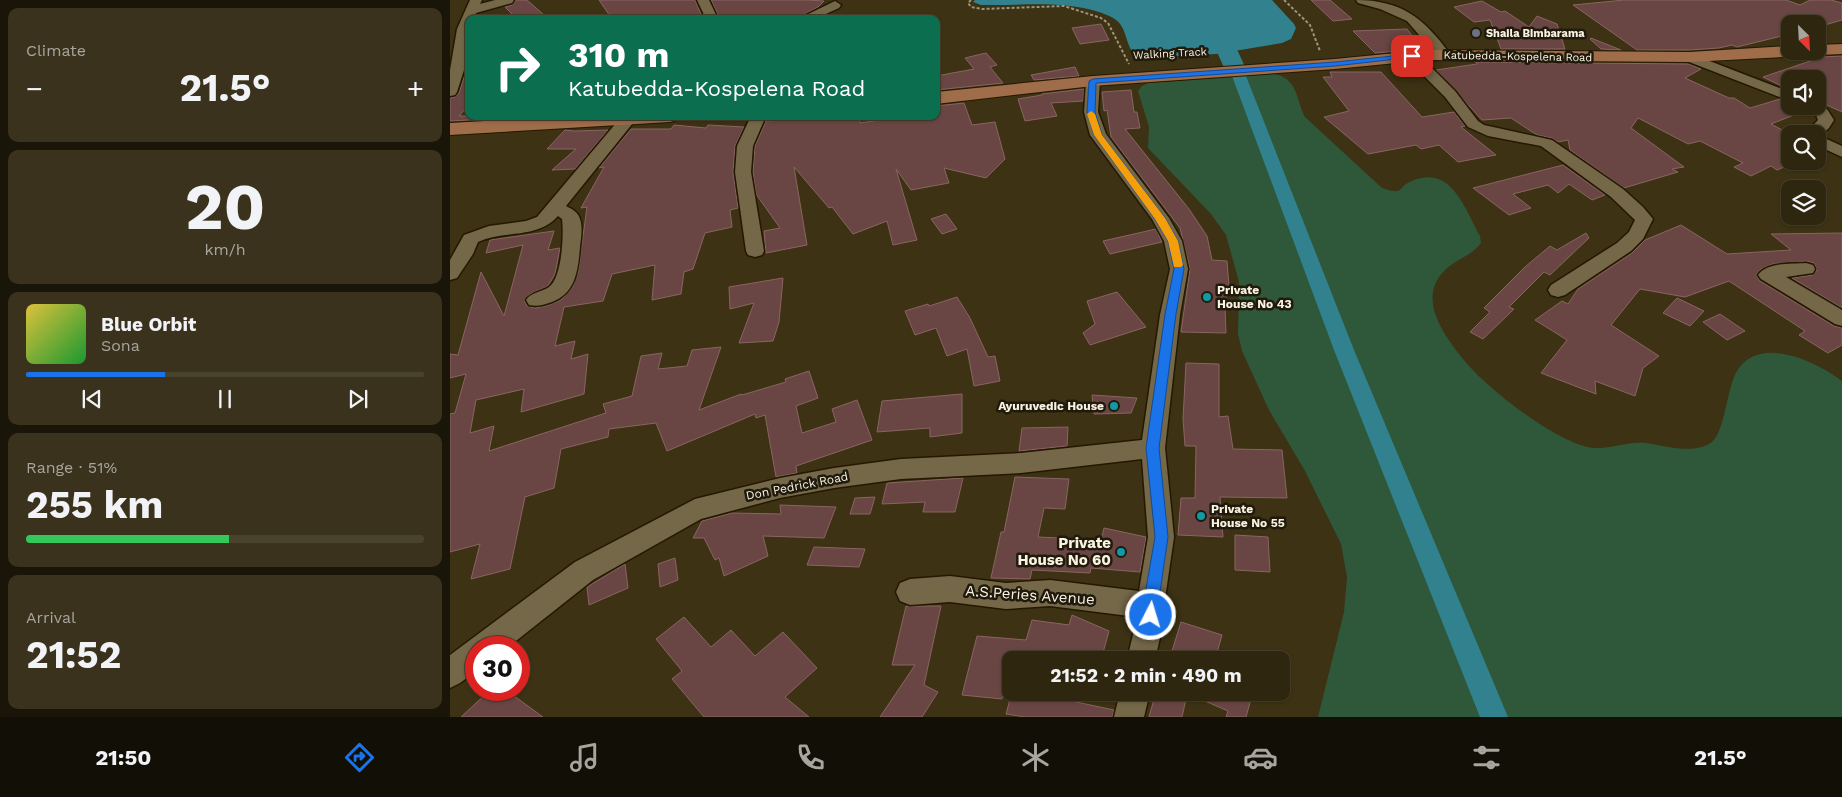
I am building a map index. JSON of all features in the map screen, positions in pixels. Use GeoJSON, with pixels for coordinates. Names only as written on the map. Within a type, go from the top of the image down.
{"type":"FeatureCollection","features":[{"type":"Feature","properties":{"kind":"main road"},"geometry":{"type":"LineString","coordinates":[[1826,50],[1842,49]]}},
{"type":"Feature","properties":{"kind":"main road","name":"Katubedda-Kospelena Road"},"geometry":{"type":"LineString","coordinates":[[940,98],[1093,81],[1326,65],[1443,54],[1689,57],[1781,52]]}},
{"type":"Feature","properties":{"kind":"main road"},"geometry":{"type":"LineString","coordinates":[[450,129],[596,120]]}},
{"type":"Feature","properties":{"kind":"street"},"geometry":{"type":"LineString","coordinates":[[473,5],[508,0]]}},
{"type":"Feature","properties":{"kind":"street"},"geometry":{"type":"LineString","coordinates":[[703,0],[710,15]]}},
{"type":"Feature","properties":{"kind":"street"},"geometry":{"type":"LineString","coordinates":[[1362,0],[1384,6],[1410,18],[1443,54]]}},
{"type":"Feature","properties":{"kind":"street"},"geometry":{"type":"LineString","coordinates":[[813,15],[835,5]]}},
{"type":"Feature","properties":{"kind":"street"},"geometry":{"type":"LineString","coordinates":[[450,92],[458,66],[465,24]]}},
{"type":"Feature","properties":{"kind":"street"},"geometry":{"type":"LineString","coordinates":[[1412,56],[1450,94],[1473,124],[1493,133],[1512,135],[1546,143],[1617,193],[1638,210],[1644,219],[1638,235],[1624,247],[1558,290]]}},
{"type":"Feature","properties":{"kind":"street"},"geometry":{"type":"LineString","coordinates":[[1689,57],[1781,94]]}},
{"type":"Feature","properties":{"kind":"street"},"geometry":{"type":"LineString","coordinates":[[1093,81],[1091,112],[1098,135],[1160,218],[1173,241],[1179,269],[1170,314],[1153,448],[1162,537],[1144,651]]}},
{"type":"Feature","properties":{"kind":"street"},"geometry":{"type":"LineString","coordinates":[[450,274],[464,254],[470,238],[490,230],[534,225],[547,218],[626,120]]}},
{"type":"Feature","properties":{"kind":"street"},"geometry":{"type":"LineString","coordinates":[[755,251],[743,172],[745,146],[757,120]]}},
{"type":"Feature","properties":{"kind":"street"},"geometry":{"type":"LineString","coordinates":[[1826,144],[1842,152]]}},
{"type":"Feature","properties":{"kind":"street"},"geometry":{"type":"LineString","coordinates":[[536,300],[551,295],[563,285],[566,278],[571,240],[571,219],[566,213],[555,208]]}},
{"type":"Feature","properties":{"kind":"street"},"geometry":{"type":"LineString","coordinates":[[1806,269],[1775,272],[1768,275],[1842,319]]}},
{"type":"Feature","properties":{"kind":"street","name":"Don Pedrick Road"},"geometry":{"type":"LineString","coordinates":[[500,636],[584,571],[695,510],[780,488],[834,478],[901,469],[1021,463],[1153,448]]}},
{"type":"Feature","properties":{"kind":"street","name":"A.S.Peries Avenue"},"geometry":{"type":"LineString","coordinates":[[910,592],[950,588],[1006,596],[1050,593],[1150,606]]}},
{"type":"Feature","properties":{"kind":"street"},"geometry":{"type":"LineString","coordinates":[[450,673],[465,661]]}},
{"type":"Feature","properties":{"kind":"street"},"geometry":{"type":"LineString","coordinates":[[1129,717],[1133,701]]}},
{"type":"Feature","properties":{"kind":"path","name":"Walking Track"},"geometry":{"type":"LineString","coordinates":[[971,0],[968,3],[971,7],[982,9],[1064,6],[1101,18],[1108,23],[1129,64]]}},
{"type":"Feature","properties":{"kind":"path"},"geometry":{"type":"LineString","coordinates":[[1284,0],[1310,25],[1320,51],[1310,51]]}},
{"type":"Feature","properties":{"kind":"green space"},"geometry":{"type":"Polygon","coordinates":[[[1273,74],[1281,76],[1292,84],[1305,117],[1382,188],[1398,191],[1407,183],[1426,177],[1437,179],[1447,184],[1455,192],[1480,236],[1481,243],[1471,253],[1451,265],[1440,276],[1434,288],[1435,313],[1440,325],[1447,338],[1474,372],[1524,413],[1561,436],[1578,444],[1593,448],[1639,443],[1689,449],[1705,446],[1712,442],[1720,429],[1737,371],[1747,360],[1760,354],[1789,355],[1818,366],[1842,381],[1842,717],[1318,717],[1344,612],[1347,577],[1341,544],[1305,471],[1269,410],[1242,351],[1238,334],[1239,282],[1226,235],[1211,214],[1148,148],[1149,127],[1138,91],[1148,83],[1273,74]]]}},
{"type":"Feature","properties":{"kind":"water"},"geometry":{"type":"Polygon","coordinates":[[[975,0],[1272,0],[1296,28],[1291,39],[1282,43],[1216,54],[1143,58],[1133,52],[1120,24],[1112,17],[1099,12],[1084,8],[1040,4],[981,5],[973,2],[975,0]]]}},
{"type":"Feature","properties":{"kind":"building"},"geometry":{"type":"Polygon","coordinates":[[[516,0],[527,0],[544,15],[513,15],[505,7],[512,5],[516,0]]]}},
{"type":"Feature","properties":{"kind":"building"},"geometry":{"type":"Polygon","coordinates":[[[599,0],[695,0],[701,14],[698,15],[609,15],[599,0]]]}},
{"type":"Feature","properties":{"kind":"building"},"geometry":{"type":"Polygon","coordinates":[[[711,0],[824,1],[818,7],[803,15],[718,15],[711,0]]]}},
{"type":"Feature","properties":{"kind":"building"},"geometry":{"type":"Polygon","coordinates":[[[1311,0],[1330,0],[1352,19],[1333,21],[1311,0]]]}},
{"type":"Feature","properties":{"kind":"building"},"geometry":{"type":"Polygon","coordinates":[[[1624,0],[1786,0],[1800,5],[1810,0],[1831,0],[1842,3],[1842,20],[1826,25],[1826,15],[1781,15],[1781,36],[1737,47],[1732,45],[1689,50],[1637,50],[1573,5],[1624,0]]]}},
{"type":"Feature","properties":{"kind":"building"},"geometry":{"type":"Polygon","coordinates":[[[1482,1],[1501,12],[1505,11],[1529,27],[1537,16],[1557,24],[1565,49],[1501,49],[1490,20],[1474,22],[1454,7],[1482,1]]]}},
{"type":"Feature","properties":{"kind":"building"},"geometry":{"type":"Polygon","coordinates":[[[1101,24],[1109,40],[1080,44],[1072,28],[1101,24]]]}},
{"type":"Feature","properties":{"kind":"building"},"geometry":{"type":"Polygon","coordinates":[[[1407,29],[1422,49],[1375,53],[1353,31],[1407,29]]]}},
{"type":"Feature","properties":{"kind":"building"},"geometry":{"type":"Polygon","coordinates":[[[1591,38],[1621,50],[1601,49],[1591,38]]]}},
{"type":"Feature","properties":{"kind":"building"},"geometry":{"type":"Polygon","coordinates":[[[986,53],[997,65],[990,67],[1003,83],[940,90],[940,75],[974,69],[965,58],[986,53]]]}},
{"type":"Feature","properties":{"kind":"building"},"geometry":{"type":"Polygon","coordinates":[[[1842,56],[1842,112],[1826,105],[1826,70],[1784,70],[1813,60],[1826,60],[1826,57],[1842,56]]]}},
{"type":"Feature","properties":{"kind":"building"},"geometry":{"type":"Polygon","coordinates":[[[1476,62],[1689,64],[1701,69],[1685,78],[1729,98],[1734,98],[1750,108],[1781,99],[1781,115],[1794,115],[1771,124],[1781,129],[1781,168],[1777,170],[1771,166],[1751,176],[1734,167],[1743,163],[1700,141],[1688,144],[1638,118],[1631,128],[1684,167],[1672,169],[1678,172],[1624,188],[1570,150],[1568,140],[1558,142],[1552,138],[1537,135],[1511,118],[1482,120],[1436,70],[1477,64],[1476,62]]]}},
{"type":"Feature","properties":{"kind":"building"},"geometry":{"type":"Polygon","coordinates":[[[1075,67],[1079,76],[1034,80],[1031,75],[1075,67]]]}},
{"type":"Feature","properties":{"kind":"building"},"geometry":{"type":"Polygon","coordinates":[[[1781,71],[1781,86],[1763,77],[1781,71]]]}},
{"type":"Feature","properties":{"kind":"building"},"geometry":{"type":"Polygon","coordinates":[[[1330,72],[1381,72],[1422,117],[1454,112],[1465,126],[1461,127],[1496,155],[1458,162],[1439,145],[1421,149],[1416,145],[1368,154],[1324,117],[1349,111],[1323,77],[1332,77],[1330,72]]]}},
{"type":"Feature","properties":{"kind":"building"},"geometry":{"type":"Polygon","coordinates":[[[465,76],[465,109],[459,116],[465,116],[465,120],[469,120],[450,121],[450,98],[455,97],[459,93],[465,76]]]}},
{"type":"Feature","properties":{"kind":"building"},"geometry":{"type":"Polygon","coordinates":[[[1084,89],[1083,101],[1051,103],[1057,116],[1025,121],[1018,99],[1084,89]]]}},
{"type":"Feature","properties":{"kind":"building"},"geometry":{"type":"Polygon","coordinates":[[[1131,90],[1134,112],[1137,112],[1140,128],[1125,129],[1189,209],[1207,236],[1212,260],[1227,261],[1229,286],[1225,286],[1227,306],[1225,306],[1226,333],[1181,332],[1190,269],[1180,228],[1111,137],[1107,110],[1104,111],[1102,92],[1131,90]]]}},
{"type":"Feature","properties":{"kind":"building"},"geometry":{"type":"Polygon","coordinates":[[[964,103],[972,125],[995,122],[1005,159],[986,178],[944,168],[949,183],[911,190],[896,169],[917,240],[893,245],[887,221],[853,234],[832,207],[829,208],[794,167],[807,245],[766,253],[764,231],[780,228],[756,194],[753,172],[755,146],[766,121],[860,120],[860,123],[880,120],[940,120],[940,106],[964,103]]]}},
{"type":"Feature","properties":{"kind":"building"},"geometry":{"type":"Polygon","coordinates":[[[674,125],[706,128],[708,125],[744,127],[735,146],[733,172],[738,208],[730,210],[732,227],[705,233],[693,269],[684,272],[681,294],[652,300],[655,265],[612,274],[603,301],[564,307],[555,346],[575,341],[571,359],[588,354],[584,394],[521,412],[524,389],[476,400],[470,433],[494,426],[489,451],[606,413],[603,404],[632,396],[641,356],[662,353],[658,369],[687,366],[692,350],[721,347],[699,410],[741,394],[786,382],[785,379],[809,371],[818,398],[796,406],[802,433],[836,422],[832,409],[857,400],[872,440],[796,466],[797,473],[776,477],[765,415],[756,418],[755,414],[667,451],[656,423],[609,429],[608,437],[561,449],[554,488],[525,497],[510,569],[471,579],[480,544],[450,552],[450,414],[455,413],[466,374],[450,378],[450,354],[458,355],[481,272],[504,316],[523,245],[486,253],[490,240],[554,231],[548,250],[560,248],[555,274],[548,286],[530,294],[524,300],[527,306],[535,308],[561,300],[572,288],[578,273],[587,207],[581,208],[604,167],[599,168],[631,129],[671,129],[674,125]]]}},
{"type":"Feature","properties":{"kind":"building"},"geometry":{"type":"Polygon","coordinates":[[[565,130],[608,130],[575,169],[552,170],[576,149],[547,149],[565,130]]]}},
{"type":"Feature","properties":{"kind":"building"},"geometry":{"type":"Polygon","coordinates":[[[1563,165],[1605,195],[1592,200],[1569,184],[1558,193],[1548,185],[1513,194],[1531,208],[1509,215],[1473,188],[1563,165]]]}},
{"type":"Feature","properties":{"kind":"building"},"geometry":{"type":"Polygon","coordinates":[[[946,214],[957,229],[942,234],[931,219],[946,214]]]}},
{"type":"Feature","properties":{"kind":"building"},"geometry":{"type":"Polygon","coordinates":[[[1681,225],[1727,254],[1791,250],[1771,234],[1842,233],[1842,308],[1792,278],[1813,275],[1817,270],[1814,263],[1806,261],[1773,264],[1761,269],[1756,275],[1760,281],[1834,326],[1842,328],[1842,345],[1828,353],[1799,335],[1805,331],[1729,281],[1685,297],[1640,289],[1611,325],[1659,356],[1643,368],[1635,396],[1595,381],[1596,394],[1541,373],[1567,340],[1535,320],[1562,301],[1568,304],[1578,289],[1632,253],[1645,240],[1681,225]]]}},
{"type":"Feature","properties":{"kind":"building"},"geometry":{"type":"Polygon","coordinates":[[[1156,229],[1162,242],[1110,254],[1103,241],[1156,229]]]}},
{"type":"Feature","properties":{"kind":"building"},"geometry":{"type":"Polygon","coordinates":[[[1586,233],[1589,238],[1550,275],[1544,272],[1509,307],[1514,309],[1483,339],[1470,332],[1490,312],[1484,308],[1525,267],[1550,246],[1557,250],[1586,233]]]}},
{"type":"Feature","properties":{"kind":"building"},"geometry":{"type":"Polygon","coordinates":[[[783,278],[779,322],[773,341],[739,343],[754,303],[730,309],[729,287],[783,278]]]}},
{"type":"Feature","properties":{"kind":"building"},"geometry":{"type":"Polygon","coordinates":[[[1117,292],[1146,327],[1090,345],[1083,333],[1095,324],[1087,301],[1117,292]]]}},
{"type":"Feature","properties":{"kind":"building"},"geometry":{"type":"Polygon","coordinates":[[[957,297],[970,318],[988,357],[995,356],[1000,381],[974,386],[967,349],[947,356],[936,328],[915,335],[905,311],[957,297]]]}},
{"type":"Feature","properties":{"kind":"building"},"geometry":{"type":"Polygon","coordinates":[[[1677,298],[1704,311],[1690,326],[1663,313],[1677,298]]]}},
{"type":"Feature","properties":{"kind":"building"},"geometry":{"type":"Polygon","coordinates":[[[1720,314],[1745,331],[1727,340],[1703,322],[1720,314]]]}},
{"type":"Feature","properties":{"kind":"building"},"geometry":{"type":"Polygon","coordinates":[[[1186,363],[1219,364],[1219,417],[1228,416],[1233,449],[1282,450],[1287,498],[1220,497],[1223,537],[1178,535],[1181,498],[1195,498],[1196,446],[1185,446],[1183,419],[1186,363]]]}},
{"type":"Feature","properties":{"kind":"building"},"geometry":{"type":"Polygon","coordinates":[[[962,394],[962,433],[930,437],[930,428],[877,432],[882,401],[962,394]]]}},
{"type":"Feature","properties":{"kind":"building","name":"Ayuruvedic House"},"geometry":{"type":"Polygon","coordinates":[[[1092,395],[1137,398],[1131,413],[1094,414],[1092,395]]]}},
{"type":"Feature","properties":{"kind":"building"},"geometry":{"type":"Polygon","coordinates":[[[1068,427],[1067,446],[1019,451],[1022,428],[1068,427]]]}},
{"type":"Feature","properties":{"kind":"building"},"geometry":{"type":"Polygon","coordinates":[[[1015,477],[1069,479],[1065,509],[1044,508],[1038,537],[1101,540],[1104,528],[1146,537],[1140,572],[1091,568],[1090,573],[1032,570],[1030,579],[991,578],[1001,532],[1004,532],[1015,477]]]}},
{"type":"Feature","properties":{"kind":"building"},"geometry":{"type":"Polygon","coordinates":[[[963,478],[955,512],[923,512],[925,502],[882,504],[887,483],[963,478]]]}},
{"type":"Feature","properties":{"kind":"building"},"geometry":{"type":"Polygon","coordinates":[[[875,497],[870,514],[850,514],[855,498],[875,497]]]}},
{"type":"Feature","properties":{"kind":"building"},"geometry":{"type":"Polygon","coordinates":[[[780,505],[836,507],[824,538],[763,536],[768,556],[724,576],[719,558],[715,560],[704,538],[693,538],[702,521],[732,513],[781,514],[780,505]]]}},
{"type":"Feature","properties":{"kind":"building"},"geometry":{"type":"Polygon","coordinates":[[[1235,535],[1268,537],[1270,572],[1235,570],[1235,535]]]}},
{"type":"Feature","properties":{"kind":"building"},"geometry":{"type":"Polygon","coordinates":[[[814,547],[865,549],[859,567],[807,565],[814,547]]]}},
{"type":"Feature","properties":{"kind":"building"},"geometry":{"type":"Polygon","coordinates":[[[675,558],[678,580],[660,587],[658,564],[675,558]]]}},
{"type":"Feature","properties":{"kind":"building"},"geometry":{"type":"Polygon","coordinates":[[[625,564],[628,588],[589,605],[587,587],[625,564]]]}},
{"type":"Feature","properties":{"kind":"building"},"geometry":{"type":"Polygon","coordinates":[[[906,606],[941,606],[924,685],[938,692],[922,717],[880,717],[915,665],[892,665],[906,606]]]}},
{"type":"Feature","properties":{"kind":"building"},"geometry":{"type":"Polygon","coordinates":[[[1072,615],[1109,631],[1103,651],[1002,651],[1002,699],[962,695],[977,636],[1026,640],[1032,620],[1069,625],[1072,615]]]}},
{"type":"Feature","properties":{"kind":"building"},"geometry":{"type":"Polygon","coordinates":[[[684,617],[711,647],[731,630],[755,656],[783,632],[817,668],[785,697],[809,717],[704,717],[672,679],[682,671],[656,639],[684,617]]]}},
{"type":"Feature","properties":{"kind":"building"},"geometry":{"type":"Polygon","coordinates":[[[1181,622],[1222,635],[1218,651],[1172,651],[1181,622]]]}},
{"type":"Feature","properties":{"kind":"building"},"geometry":{"type":"Polygon","coordinates":[[[478,701],[521,701],[543,717],[461,717],[478,701]]]}},
{"type":"Feature","properties":{"kind":"building"},"geometry":{"type":"Polygon","coordinates":[[[1010,701],[1072,701],[1114,710],[1112,717],[1025,717],[1006,714],[1010,701]]]}},
{"type":"Feature","properties":{"kind":"building"},"geometry":{"type":"Polygon","coordinates":[[[1153,701],[1186,701],[1182,717],[1149,717],[1153,701]]]}},
{"type":"Feature","properties":{"kind":"building"},"geometry":{"type":"Polygon","coordinates":[[[1205,701],[1250,701],[1246,717],[1226,717],[1228,711],[1205,701]]]}},
{"type":"Feature","properties":{"kind":"waterway"},"geometry":{"type":"LineString","coordinates":[[1228,52],[1234,67]]}},
{"type":"Feature","properties":{"kind":"waterway"},"geometry":{"type":"LineString","coordinates":[[1239,76],[1344,350],[1494,717]]}},
{"type":"Feature","properties":{"kind":"slow traffic"},"geometry":{"type":"LineString","coordinates":[[1091,114],[1098,135],[1160,218],[1173,241],[1178,265]]}},
{"type":"Feature","properties":{"kind":"place","name":"Shaila Bimbarama"},"geometry":{"type":"Point","coordinates":[1476,33]}},
{"type":"Feature","properties":{"kind":"place","name":"Private House No 43"},"geometry":{"type":"Point","coordinates":[1207,297]}},
{"type":"Feature","properties":{"kind":"place","name":"Ayuruvedic House"},"geometry":{"type":"Point","coordinates":[1114,406]}},
{"type":"Feature","properties":{"kind":"place","name":"Private House No 55"},"geometry":{"type":"Point","coordinates":[1201,516]}},
{"type":"Feature","properties":{"kind":"place","name":"Private House No 60"},"geometry":{"type":"Point","coordinates":[1121,552]}},
{"type":"Feature","properties":{"kind":"route"},"geometry":{"type":"LineString","coordinates":[[1151,615],[1150,606],[1162,537],[1154,482],[1153,448],[1170,314],[1179,269],[1173,241],[1160,218],[1098,135],[1091,112],[1093,81],[1335,64],[1412,56]]}}]}
